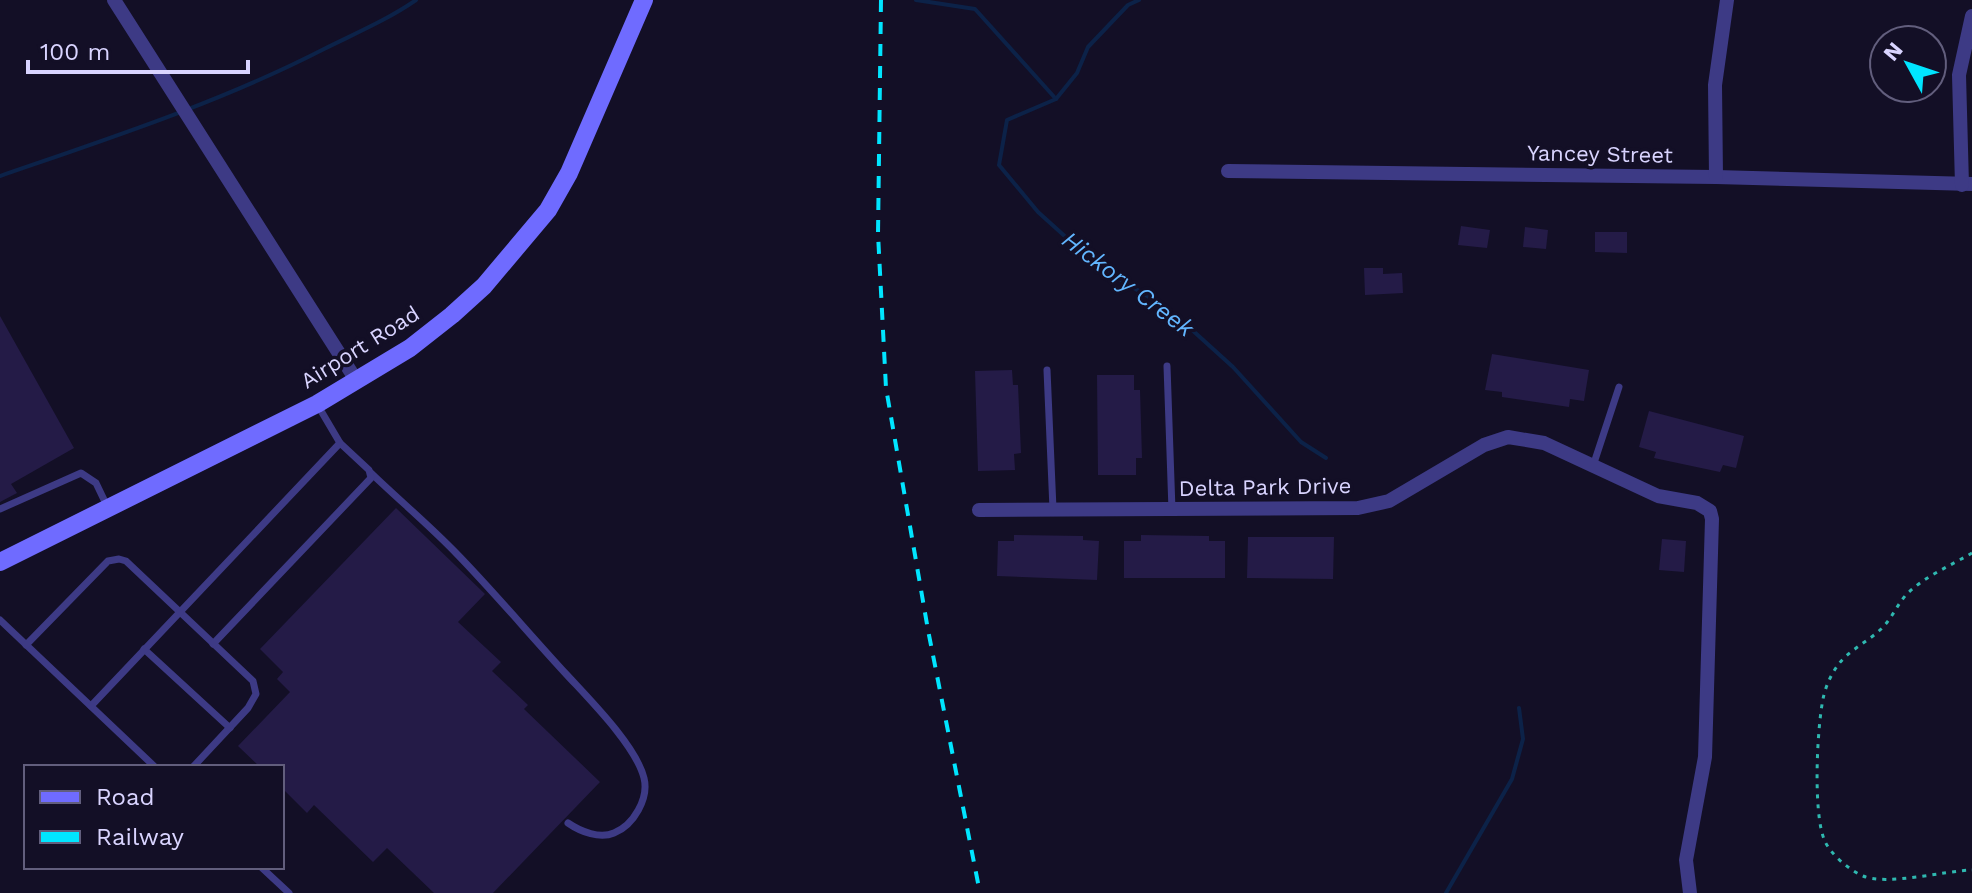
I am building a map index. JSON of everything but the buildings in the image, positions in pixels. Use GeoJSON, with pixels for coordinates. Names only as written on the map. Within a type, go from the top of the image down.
{"type":"FeatureCollection","features":[{"type":"Feature","properties":{"kind":"street"},"geometry":{"type":"LineString","coordinates":[[114,0],[356,380]]}},
{"type":"Feature","properties":{"kind":"street","name":"Airport Road"},"geometry":{"type":"LineString","coordinates":[[0,562],[317,404],[410,348],[452,315],[484,286],[548,210],[569,173],[644,0]]}},
{"type":"Feature","properties":{"kind":"street"},"geometry":{"type":"LineString","coordinates":[[1716,177],[1715,85],[1727,0]]}},
{"type":"Feature","properties":{"kind":"street"},"geometry":{"type":"LineString","coordinates":[[1967,184],[1959,75],[1972,16]]}},
{"type":"Feature","properties":{"kind":"street","name":"Yancey Street"},"geometry":{"type":"LineString","coordinates":[[1228,171],[1716,177],[1967,184]]}},
{"type":"Feature","properties":{"kind":"street","name":"Delta Park Drive"},"geometry":{"type":"LineString","coordinates":[[979,510],[1358,508],[1389,501],[1484,445],[1508,437],[1544,443],[1658,496],[1697,503],[1710,511],[1712,519],[1705,757],[1686,860],[1690,893]]}},
{"type":"Feature","properties":{"kind":"lane"},"geometry":{"type":"LineString","coordinates":[[1167,366],[1172,510]]}},
{"type":"Feature","properties":{"kind":"lane"},"geometry":{"type":"LineString","coordinates":[[1047,370],[1053,511]]}},
{"type":"Feature","properties":{"kind":"lane"},"geometry":{"type":"LineString","coordinates":[[1593,466],[1619,387]]}},
{"type":"Feature","properties":{"kind":"lane"},"geometry":{"type":"LineString","coordinates":[[317,404],[340,443],[455,552],[597,709],[632,753],[644,777],[645,791],[642,804],[630,822],[613,834],[591,834],[568,823]]}},
{"type":"Feature","properties":{"kind":"lane"},"geometry":{"type":"LineString","coordinates":[[91,706],[340,443]]}},
{"type":"Feature","properties":{"kind":"lane"},"geometry":{"type":"LineString","coordinates":[[0,509],[81,473],[96,483],[108,509]]}},
{"type":"Feature","properties":{"kind":"lane"},"geometry":{"type":"LineString","coordinates":[[213,644],[371,478],[371,473]]}},
{"type":"Feature","properties":{"kind":"lane"},"geometry":{"type":"LineString","coordinates":[[26,645],[108,561],[126,561],[253,681],[256,694],[248,708],[195,765]]}},
{"type":"Feature","properties":{"kind":"lane"},"geometry":{"type":"LineString","coordinates":[[0,620],[153,765]]}},
{"type":"Feature","properties":{"kind":"lane"},"geometry":{"type":"LineString","coordinates":[[144,649],[230,728]]}},
{"type":"Feature","properties":{"kind":"lane"},"geometry":{"type":"LineString","coordinates":[[263,869],[289,893]]}},
{"type":"Feature","properties":{"kind":"path"},"geometry":{"type":"LineString","coordinates":[[1972,553],[1918,584],[1903,598],[1882,629],[1845,657],[1836,668],[1824,694],[1819,757],[1819,819],[1825,841],[1841,861],[1861,875],[1876,880],[1972,870]]}},
{"type":"Feature","properties":{"kind":"waterway"},"geometry":{"type":"LineString","coordinates":[[0,176],[165,118],[245,86],[371,26],[416,0]]}},
{"type":"Feature","properties":{"kind":"waterway","name":"Hickory Creek"},"geometry":{"type":"LineString","coordinates":[[916,0],[975,9],[1056,99]]}},
{"type":"Feature","properties":{"kind":"waterway","name":"Hickory Creek"},"geometry":{"type":"LineString","coordinates":[[1139,0],[1128,5],[1088,47],[1077,73],[1056,99],[1007,120],[999,165],[1038,212],[1099,267],[1149,297],[1191,329],[1233,367],[1301,442],[1326,458]]}},
{"type":"Feature","properties":{"kind":"waterway","name":"Hickory Creek"},"geometry":{"type":"LineString","coordinates":[[1446,893],[1512,779],[1523,739],[1519,708]]}},
{"type":"Feature","properties":{"kind":"railway"},"geometry":{"type":"LineString","coordinates":[[881,0],[878,234],[886,388],[928,630],[980,893]]}}]}
